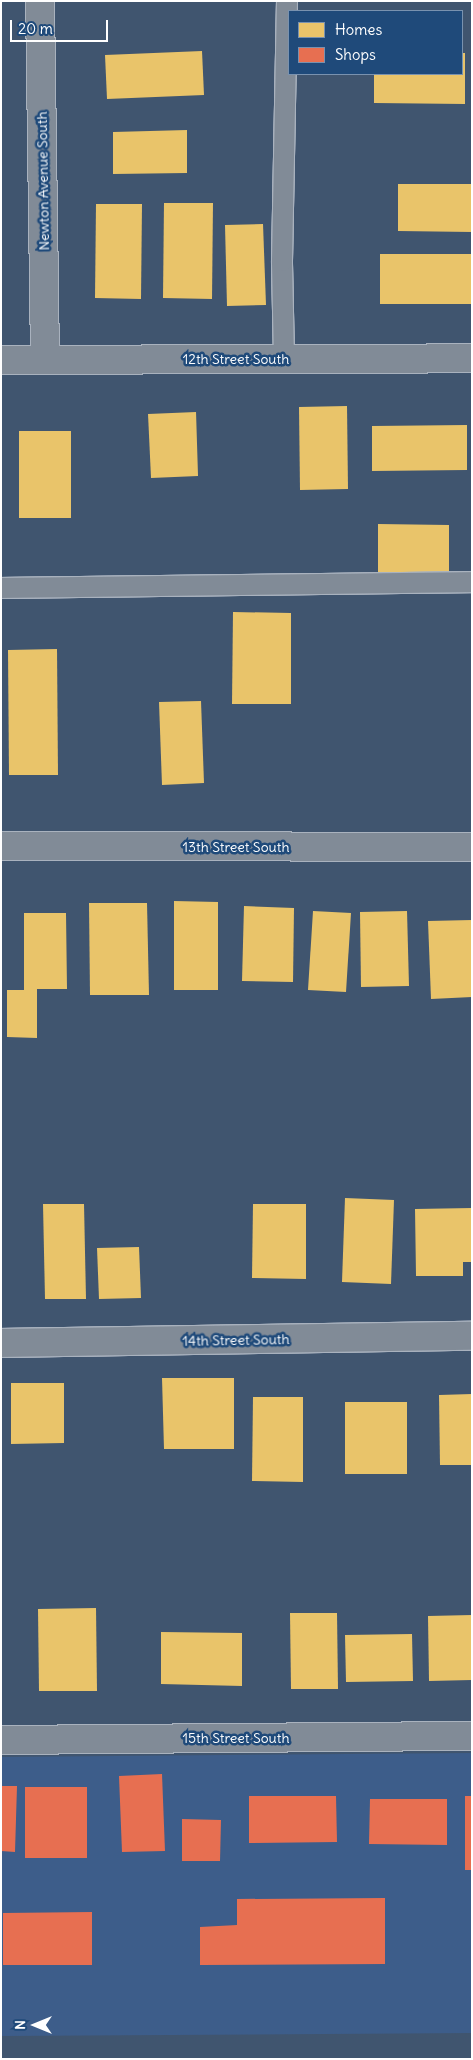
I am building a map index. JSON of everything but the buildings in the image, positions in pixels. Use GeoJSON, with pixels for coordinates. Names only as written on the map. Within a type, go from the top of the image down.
{"type":"FeatureCollection","features":[{"type":"Feature","properties":{"kind":"street","name":"Newton Avenue South"},"geometry":{"type":"LineString","coordinates":[[40,1],[45,360]]}},
{"type":"Feature","properties":{"kind":"street","name":"12th Street South"},"geometry":{"type":"LineString","coordinates":[[1,360],[472,358]]}},
{"type":"Feature","properties":{"kind":"street","name":"13th Street South"},"geometry":{"type":"LineString","coordinates":[[1,846],[472,847]]}},
{"type":"Feature","properties":{"kind":"street","name":"14th Street South"},"geometry":{"type":"LineString","coordinates":[[1,1343],[472,1336]]}},
{"type":"Feature","properties":{"kind":"street","name":"15th Street South"},"geometry":{"type":"LineString","coordinates":[[1,1740],[472,1736]]}},
{"type":"Feature","properties":{"kind":"lane"},"geometry":{"type":"LineString","coordinates":[[284,359],[282,261],[287,1]]}},
{"type":"Feature","properties":{"kind":"lane"},"geometry":{"type":"LineString","coordinates":[[1,588],[472,582]]}},
{"type":"Feature","properties":{"kind":"shaded area"},"geometry":{"type":"Polygon","coordinates":[[[472,1753],[472,2033],[1,2036],[1,1757],[472,1753]]]}}]}
